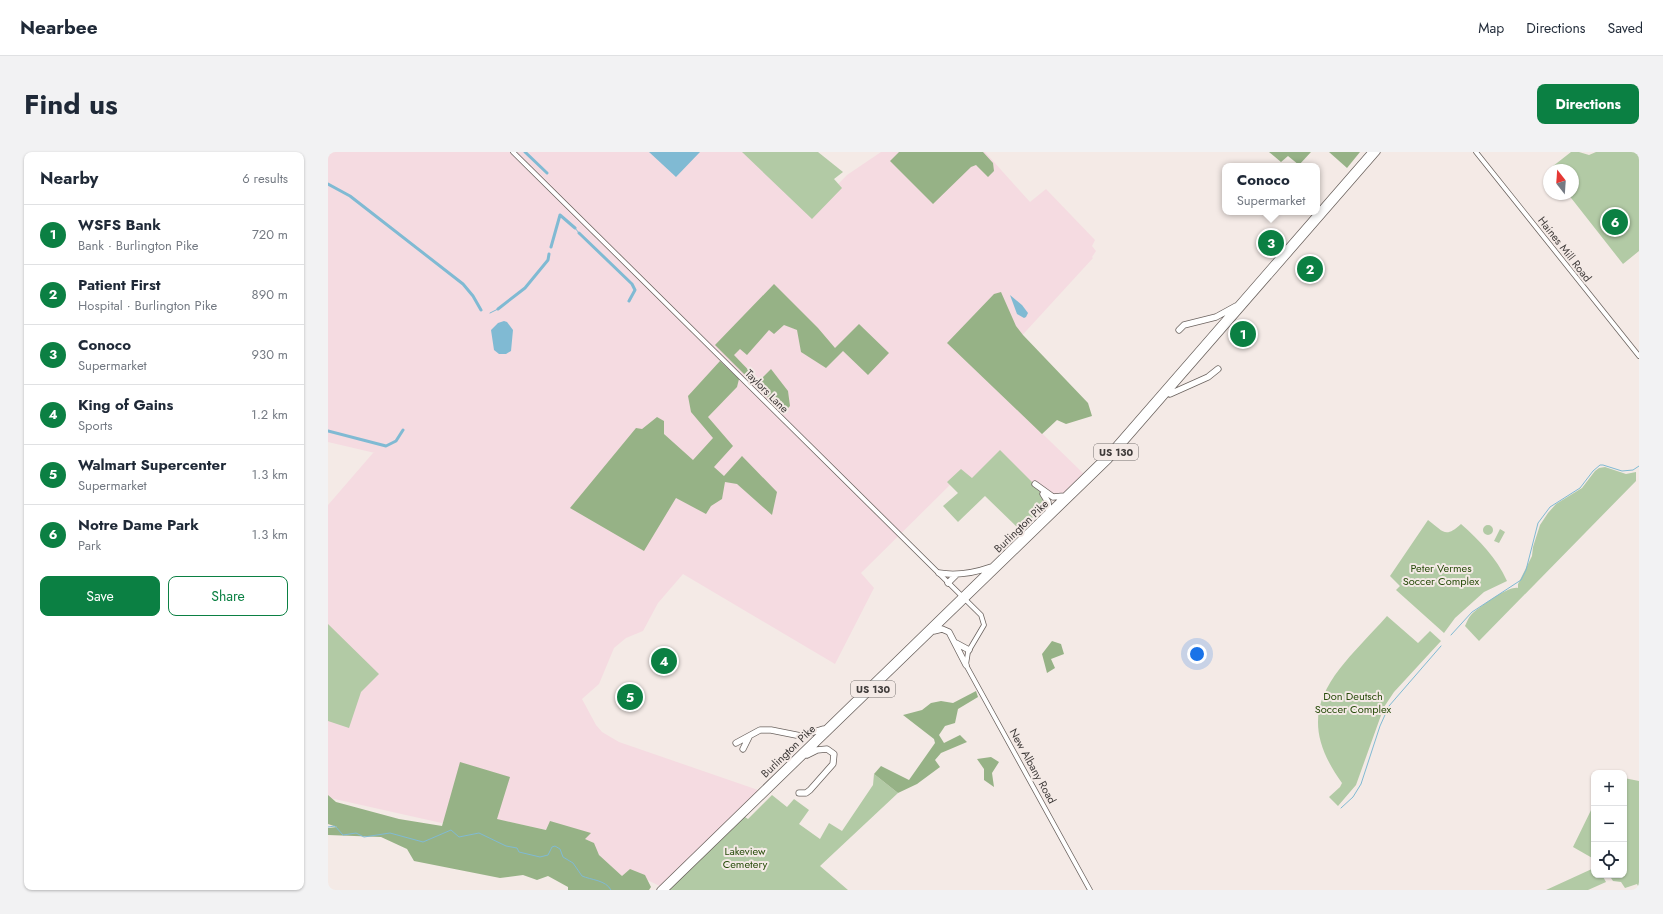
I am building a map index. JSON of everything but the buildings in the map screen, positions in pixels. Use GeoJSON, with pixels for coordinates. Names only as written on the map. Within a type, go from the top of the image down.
{"type":"FeatureCollection","features":[{"type":"Feature","properties":{"kind":"highway","name":"Burlington Pike"},"geometry":{"type":"LineString","coordinates":[[1320,211],[1371,152]]}},
{"type":"Feature","properties":{"kind":"highway","name":"Burlington Pike"},"geometry":{"type":"LineString","coordinates":[[660,890],[827,727],[1109,460],[1377,152]]}},
{"type":"Feature","properties":{"kind":"highway","name":"Burlington Pike"},"geometry":{"type":"LineString","coordinates":[[665,890],[932,632],[993,567],[1068,494],[1137,422],[1317,215]]}},
{"type":"Feature","properties":{"kind":"highway"},"geometry":{"type":"LineString","coordinates":[[1179,330],[1184,325],[1216,316],[1240,304]]}},
{"type":"Feature","properties":{"kind":"highway"},"geometry":{"type":"LineString","coordinates":[[1166,396],[1208,377],[1218,369]]}},
{"type":"Feature","properties":{"kind":"highway"},"geometry":{"type":"LineString","coordinates":[[1049,512],[1047,499],[1035,484],[1053,497],[1061,497],[1068,494]]}},
{"type":"Feature","properties":{"kind":"highway"},"geometry":{"type":"LineString","coordinates":[[939,573],[974,573],[993,567]]}},
{"type":"Feature","properties":{"kind":"highway"},"geometry":{"type":"LineString","coordinates":[[948,583],[958,574]]}},
{"type":"Feature","properties":{"kind":"highway"},"geometry":{"type":"LineString","coordinates":[[932,632],[942,629],[946,630],[954,641],[966,665]]}},
{"type":"Feature","properties":{"kind":"highway"},"geometry":{"type":"LineString","coordinates":[[954,641],[969,650]]}},
{"type":"Feature","properties":{"kind":"highway"},"geometry":{"type":"LineString","coordinates":[[736,743],[760,730],[766,729],[801,736],[827,727]]}},
{"type":"Feature","properties":{"kind":"highway"},"geometry":{"type":"LineString","coordinates":[[742,749],[750,735]]}},
{"type":"Feature","properties":{"kind":"highway"},"geometry":{"type":"LineString","coordinates":[[799,793],[806,793],[810,790],[833,764],[834,754],[831,750],[822,748],[801,758]]}},
{"type":"Feature","properties":{"kind":"street","name":"Taylors Lane"},"geometry":{"type":"LineString","coordinates":[[513,152],[981,615],[984,624],[982,630],[969,650]]}},
{"type":"Feature","properties":{"kind":"street","name":"Haines Mill Road"},"geometry":{"type":"LineString","coordinates":[[1476,152],[1639,356]]}},
{"type":"Feature","properties":{"kind":"street"},"geometry":{"type":"LineString","coordinates":[[966,665],[969,650]]}},
{"type":"Feature","properties":{"kind":"street","name":"New Albany Road"},"geometry":{"type":"LineString","coordinates":[[966,665],[1090,890]]}},
{"type":"Feature","properties":{"kind":"shaded area"},"geometry":{"type":"Polygon","coordinates":[[[328,152],[749,152],[809,214],[847,175],[881,152],[985,152],[1030,202],[1046,189],[1095,240],[1092,246],[1096,251],[1092,257],[1093,258],[984,377],[1086,476],[1063,497],[969,482],[960,475],[861,573],[874,588],[835,664],[683,574],[658,603],[643,631],[626,638],[614,648],[599,684],[582,699],[596,725],[602,732],[619,742],[761,791],[662,887],[628,871],[622,876],[599,855],[592,842],[548,825],[547,830],[500,820],[464,828],[330,798],[328,795],[328,505],[373,453],[375,453],[328,442],[328,152]]]}},
{"type":"Feature","properties":{"kind":"green space"},"geometry":{"type":"Polygon","coordinates":[[[742,152],[818,152],[843,172],[834,179],[842,188],[812,219],[742,152]]]}},
{"type":"Feature","properties":{"kind":"green space"},"geometry":{"type":"Polygon","coordinates":[[[899,152],[983,152],[993,163],[994,171],[988,177],[976,165],[971,167],[933,204],[890,161],[899,152]]]}},
{"type":"Feature","properties":{"kind":"green space"},"geometry":{"type":"Polygon","coordinates":[[[1269,152],[1311,152],[1301,163],[1297,163],[1288,156],[1281,162],[1269,152]]]}},
{"type":"Feature","properties":{"kind":"green space"},"geometry":{"type":"Polygon","coordinates":[[[1329,152],[1360,152],[1347,168],[1329,152]]]}},
{"type":"Feature","properties":{"kind":"green space"},"geometry":{"type":"Polygon","coordinates":[[[1571,152],[1579,152],[1589,155],[1596,152],[1639,152],[1639,251],[1623,264],[1573,200],[1579,200],[1579,164],[1556,164],[1571,152]]]}},
{"type":"Feature","properties":{"kind":"green space"},"geometry":{"type":"Polygon","coordinates":[[[774,284],[818,328],[835,348],[859,324],[889,353],[868,375],[843,351],[826,368],[801,352],[797,330],[784,325],[774,334],[769,330],[747,355],[740,349],[734,355],[759,381],[771,369],[788,391],[790,406],[783,413],[715,345],[774,284]]]}},
{"type":"Feature","properties":{"kind":"green space"},"geometry":{"type":"Polygon","coordinates":[[[1001,292],[1016,326],[1088,403],[1092,416],[1066,424],[1057,420],[1042,434],[947,343],[994,294],[1001,292]]]}},
{"type":"Feature","properties":{"kind":"green space"},"geometry":{"type":"Polygon","coordinates":[[[720,361],[739,379],[737,387],[708,417],[733,446],[714,467],[724,476],[742,456],[777,492],[772,515],[737,484],[725,482],[722,499],[711,506],[706,514],[676,498],[644,551],[570,508],[636,428],[642,429],[657,417],[664,421],[664,434],[693,460],[713,438],[691,412],[688,396],[720,361]]]}},
{"type":"Feature","properties":{"kind":"green space"},"geometry":{"type":"Polygon","coordinates":[[[1000,450],[1050,500],[1020,530],[985,496],[958,522],[943,506],[958,493],[947,482],[961,469],[972,478],[1000,450]]]}},
{"type":"Feature","properties":{"kind":"green space"},"geometry":{"type":"Polygon","coordinates":[[[1605,467],[1626,474],[1636,472],[1636,481],[1479,641],[1465,626],[1470,616],[1494,598],[1508,590],[1518,588],[1518,584],[1532,556],[1533,547],[1540,525],[1548,513],[1556,504],[1582,488],[1595,471],[1599,468],[1605,467]]]}},
{"type":"Feature","properties":{"kind":"green space","name":"Peter Vermes Soccer Complex"},"geometry":{"type":"Polygon","coordinates":[[[1428,520],[1444,532],[1456,529],[1461,524],[1487,550],[1498,564],[1507,581],[1484,592],[1455,618],[1444,633],[1396,590],[1400,586],[1390,576],[1428,520]]]}},
{"type":"Feature","properties":{"kind":"green space"},"geometry":{"type":"Polygon","coordinates":[[[1486,525],[1490,525],[1492,526],[1492,534],[1486,535],[1483,532],[1483,528],[1486,525]]]}},
{"type":"Feature","properties":{"kind":"green space"},"geometry":{"type":"Polygon","coordinates":[[[1500,529],[1505,532],[1499,543],[1494,541],[1500,529]]]}},
{"type":"Feature","properties":{"kind":"green space","name":"Don Deutsch Soccer Complex"},"geometry":{"type":"Polygon","coordinates":[[[1387,616],[1418,643],[1430,631],[1441,641],[1394,692],[1384,707],[1356,785],[1338,806],[1329,797],[1340,787],[1342,783],[1326,756],[1319,733],[1319,712],[1325,692],[1336,673],[1387,616]]]}},
{"type":"Feature","properties":{"kind":"green space"},"geometry":{"type":"Polygon","coordinates":[[[328,624],[379,674],[361,692],[349,728],[328,721],[328,624]]]}},
{"type":"Feature","properties":{"kind":"green space"},"geometry":{"type":"Polygon","coordinates":[[[1052,641],[1061,644],[1064,654],[1051,659],[1055,668],[1047,673],[1042,654],[1052,641]]]}},
{"type":"Feature","properties":{"kind":"green space"},"geometry":{"type":"Polygon","coordinates":[[[976,691],[978,697],[958,709],[955,723],[945,726],[939,735],[944,743],[960,735],[967,742],[941,753],[935,760],[940,767],[917,784],[898,793],[874,774],[881,766],[909,780],[935,743],[934,739],[903,715],[922,710],[931,703],[941,701],[953,703],[976,691]]]}},
{"type":"Feature","properties":{"kind":"green space"},"geometry":{"type":"Polygon","coordinates":[[[991,757],[999,762],[992,773],[994,787],[984,780],[984,769],[977,759],[991,757]]]}},
{"type":"Feature","properties":{"kind":"green space"},"geometry":{"type":"Polygon","coordinates":[[[460,762],[510,777],[497,819],[546,830],[550,821],[591,833],[585,839],[594,843],[599,855],[622,876],[630,869],[645,875],[651,887],[649,890],[568,890],[568,887],[548,876],[537,880],[523,875],[500,878],[414,861],[407,849],[381,837],[328,835],[328,828],[337,827],[328,824],[328,795],[336,802],[399,819],[442,826],[460,762]]]}},
{"type":"Feature","properties":{"kind":"green space","name":"Lakeview Cemetery"},"geometry":{"type":"Polygon","coordinates":[[[874,774],[898,793],[820,866],[848,890],[665,890],[742,815],[748,819],[772,795],[787,807],[794,799],[809,810],[799,824],[820,839],[829,823],[842,831],[873,785],[874,774]]]}},
{"type":"Feature","properties":{"kind":"green space"},"geometry":{"type":"Polygon","coordinates":[[[1627,779],[1639,781],[1639,888],[1637,884],[1625,888],[1621,882],[1613,881],[1611,878],[1627,878],[1627,779]]]}},
{"type":"Feature","properties":{"kind":"green space"},"geometry":{"type":"Polygon","coordinates":[[[1591,810],[1591,857],[1573,847],[1591,810]]]}},
{"type":"Feature","properties":{"kind":"green space"},"geometry":{"type":"Polygon","coordinates":[[[1591,869],[1591,878],[1604,878],[1606,882],[1588,890],[1546,890],[1591,869]]]}},
{"type":"Feature","properties":{"kind":"water"},"geometry":{"type":"Polygon","coordinates":[[[649,152],[700,152],[676,177],[649,152]]]}},
{"type":"Feature","properties":{"kind":"water"},"geometry":{"type":"Polygon","coordinates":[[[1010,295],[1022,305],[1028,313],[1026,317],[1024,318],[1017,314],[1010,295]]]}},
{"type":"Feature","properties":{"kind":"water"},"geometry":{"type":"Polygon","coordinates":[[[504,321],[507,322],[513,330],[511,351],[506,354],[499,354],[494,350],[491,330],[498,323],[504,321]]]}},
{"type":"Feature","properties":{"kind":"waterway"},"geometry":{"type":"LineString","coordinates":[[525,152],[547,173]]}},
{"type":"Feature","properties":{"kind":"waterway"},"geometry":{"type":"LineString","coordinates":[[328,184],[350,196],[463,284],[473,296],[481,310]]}},
{"type":"Feature","properties":{"kind":"waterway"},"geometry":{"type":"LineString","coordinates":[[560,215],[575,228]]}},
{"type":"Feature","properties":{"kind":"waterway"},"geometry":{"type":"LineString","coordinates":[[551,247],[560,215]]}},
{"type":"Feature","properties":{"kind":"waterway"},"geometry":{"type":"LineString","coordinates":[[575,228],[579,233]]}},
{"type":"Feature","properties":{"kind":"waterway"},"geometry":{"type":"LineString","coordinates":[[579,233],[632,284],[635,290],[629,301]]}},
{"type":"Feature","properties":{"kind":"waterway"},"geometry":{"type":"LineString","coordinates":[[498,309],[525,288],[548,260],[549,254]]}},
{"type":"Feature","properties":{"kind":"waterway"},"geometry":{"type":"LineString","coordinates":[[490,313],[498,309]]}},
{"type":"Feature","properties":{"kind":"waterway"},"geometry":{"type":"LineString","coordinates":[[328,431],[386,446],[396,441],[403,430]]}},
{"type":"Feature","properties":{"kind":"waterway"},"geometry":{"type":"LineString","coordinates":[[1451,635],[1472,612],[1521,580],[1526,570],[1538,523],[1550,507],[1580,488],[1593,471],[1600,465],[1622,471],[1633,470],[1639,466]]}},
{"type":"Feature","properties":{"kind":"waterway"},"geometry":{"type":"LineString","coordinates":[[1341,808],[1353,797],[1361,784],[1380,726],[1389,706],[1441,646]]}},
{"type":"Feature","properties":{"kind":"waterway"},"geometry":{"type":"LineString","coordinates":[[328,827],[335,826],[343,835],[356,833],[364,837],[390,833],[423,842],[451,830],[459,837],[479,833],[506,846],[517,848],[519,852],[540,857],[548,855],[552,847],[555,846],[560,849],[563,857],[573,863],[582,876],[602,882],[611,890]]}},
{"type":"Feature","properties":{"kind":"place","name":"Notre Dame Park"},"geometry":{"type":"Point","coordinates":[1615,222]}},
{"type":"Feature","properties":{"kind":"place","name":"Conoco"},"geometry":{"type":"Point","coordinates":[1271,243]}},
{"type":"Feature","properties":{"kind":"place","name":"Patient First"},"geometry":{"type":"Point","coordinates":[1310,269]}},
{"type":"Feature","properties":{"kind":"place","name":"WSFS Bank"},"geometry":{"type":"Point","coordinates":[1243,334]}},
{"type":"Feature","properties":{"kind":"place","name":"King of Gains"},"geometry":{"type":"Point","coordinates":[664,661]}},
{"type":"Feature","properties":{"kind":"place","name":"Walmart Supercenter"},"geometry":{"type":"Point","coordinates":[630,697]}}]}
